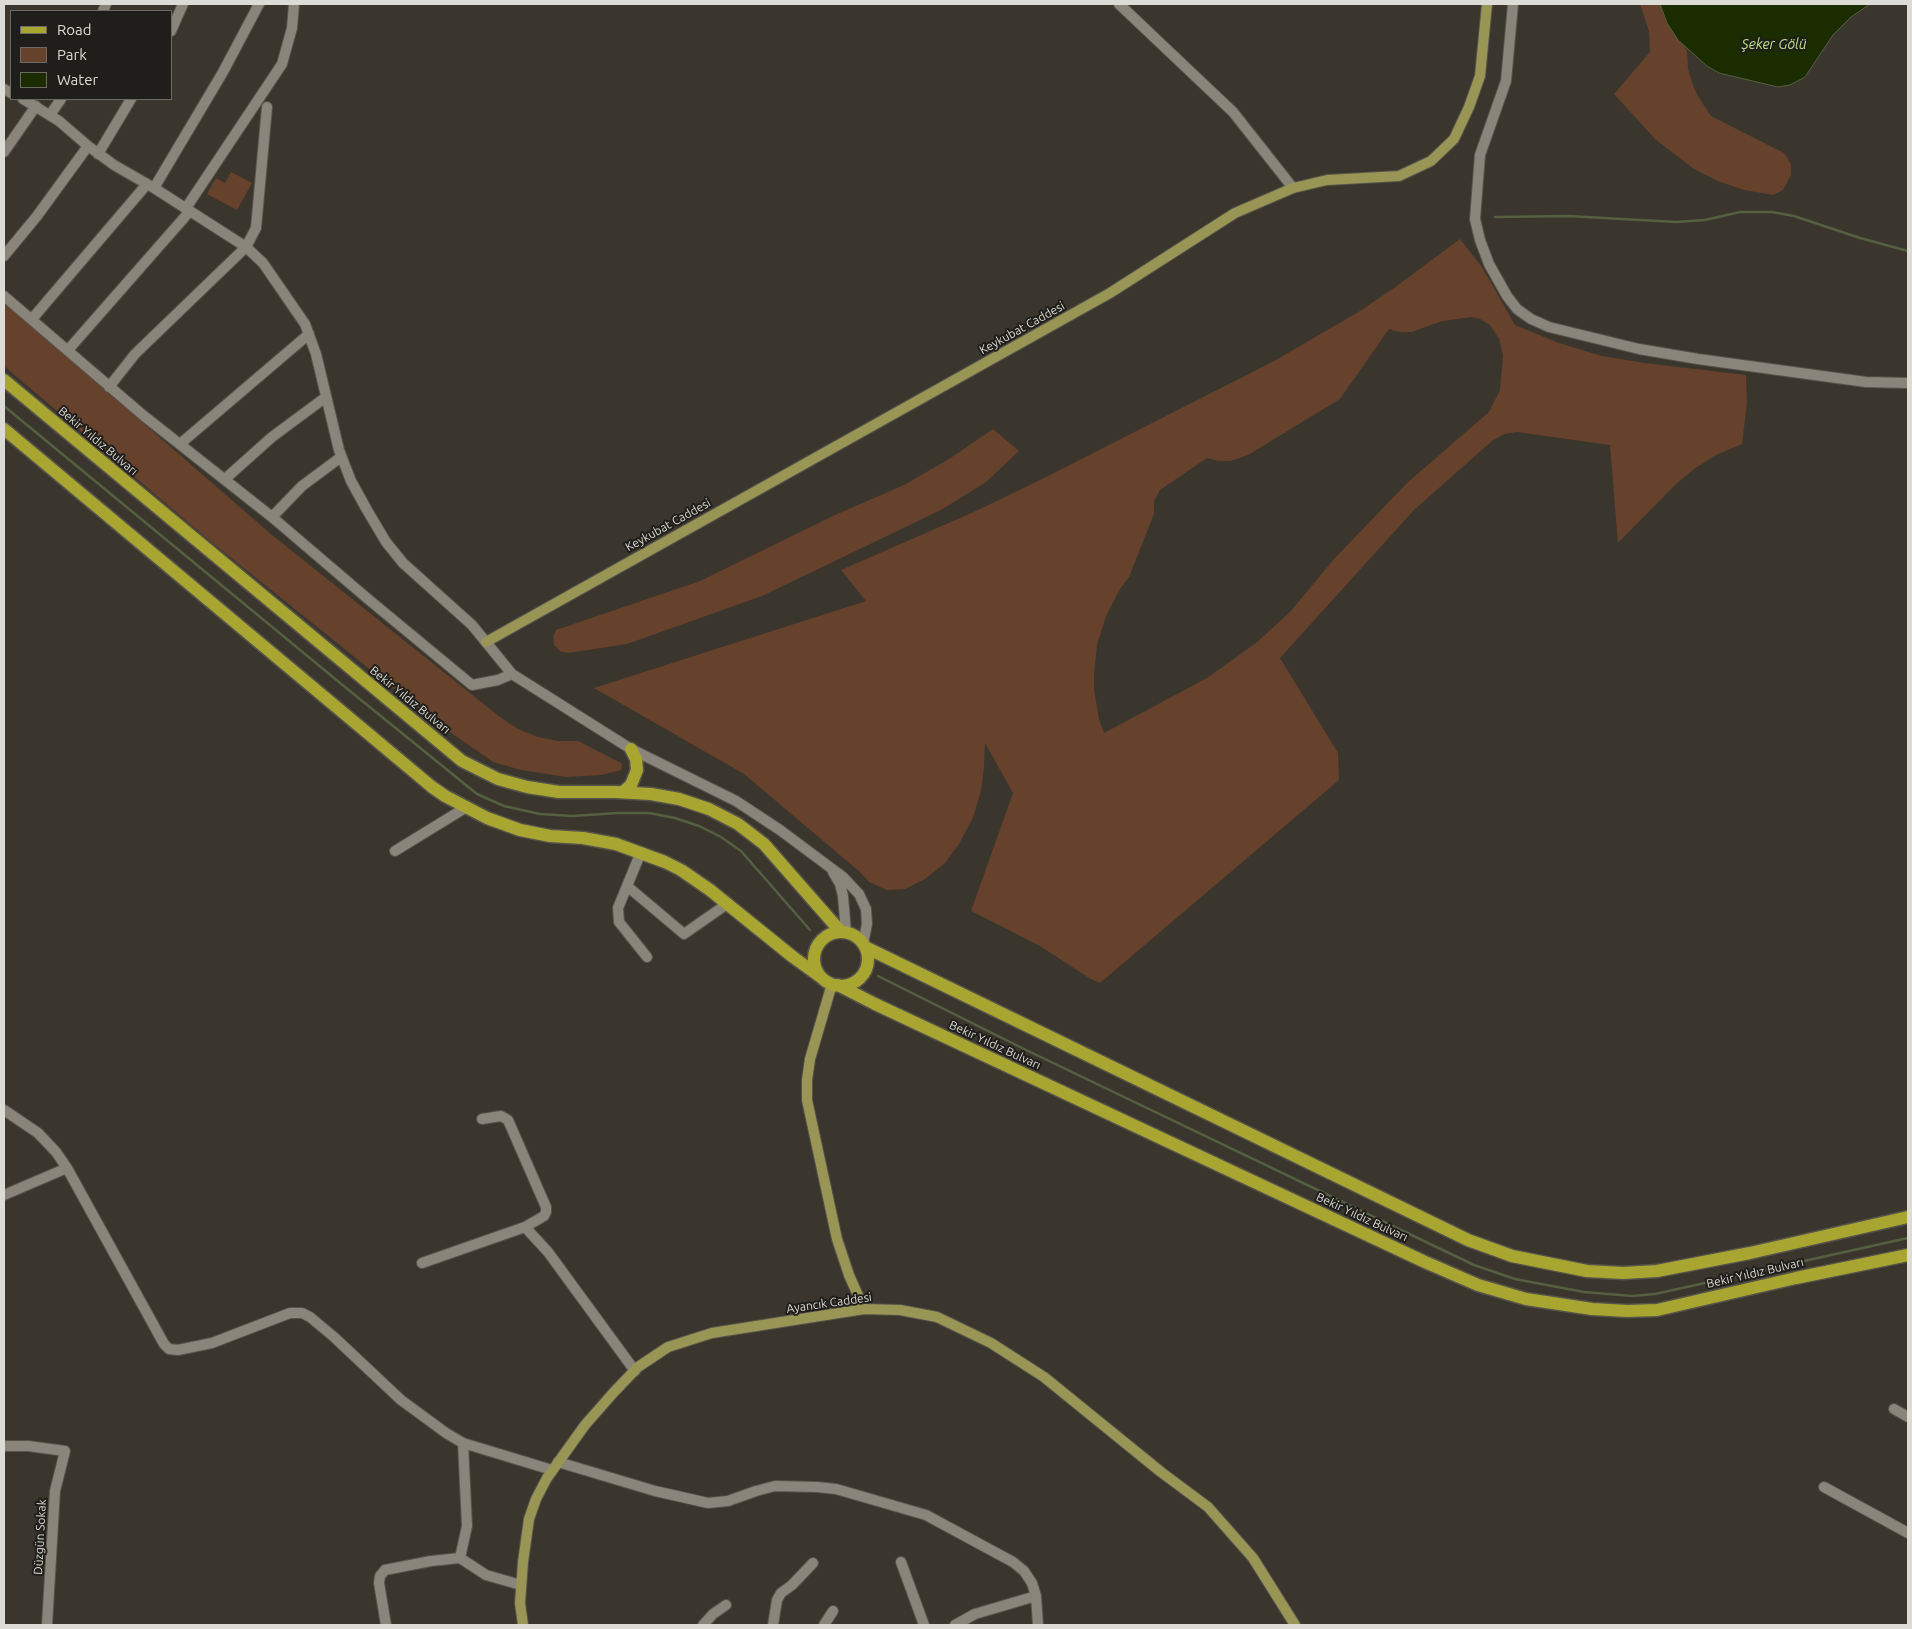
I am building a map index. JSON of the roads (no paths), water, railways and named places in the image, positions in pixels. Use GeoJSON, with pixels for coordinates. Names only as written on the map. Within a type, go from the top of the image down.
{"type":"FeatureCollection","features":[{"type":"Feature","properties":{"kind":"main road","name":"Bekir Yıldız Bulvarı"},"geometry":{"type":"LineString","coordinates":[[4,380],[462,761],[498,778],[527,787],[559,792],[651,794],[679,799],[709,809],[738,824],[764,844],[843,932]]}},
{"type":"Feature","properties":{"kind":"main road","name":"Bekir Yıldız Bulvarı"},"geometry":{"type":"LineString","coordinates":[[4,429],[432,787],[465,808],[520,830],[550,836],[599,840],[641,852],[681,870],[793,957],[830,982],[1425,1262],[1478,1284],[1526,1299],[1592,1309],[1627,1311],[1656,1310],[1796,1278],[1908,1256]]}},
{"type":"Feature","properties":{"kind":"main road"},"geometry":{"type":"LineString","coordinates":[[623,792],[631,785],[637,770],[636,759],[631,749]]}},
{"type":"Feature","properties":{"kind":"main road"},"geometry":{"type":"LineString","coordinates":[[843,932],[855,936],[864,945],[867,961],[863,973],[855,981],[844,985],[830,982],[818,973],[814,962],[815,950],[826,936],[843,932]]}},
{"type":"Feature","properties":{"kind":"main road","name":"Bekir Yıldız Bulvarı"},"geometry":{"type":"LineString","coordinates":[[864,945],[970,1000],[1468,1240],[1512,1256],[1587,1271],[1623,1273],[1657,1271],[1750,1253],[1908,1217]]}},
{"type":"Feature","properties":{"kind":"street"},"geometry":{"type":"LineString","coordinates":[[172,29],[183,4]]}},
{"type":"Feature","properties":{"kind":"street"},"geometry":{"type":"LineString","coordinates":[[32,319],[150,186],[223,72],[259,4]]}},
{"type":"Feature","properties":{"kind":"street"},"geometry":{"type":"LineString","coordinates":[[68,350],[188,209],[282,64],[292,28],[294,4]]}},
{"type":"Feature","properties":{"kind":"street"},"geometry":{"type":"LineString","coordinates":[[1119,4],[1234,112],[1293,188]]}},
{"type":"Feature","properties":{"kind":"street","name":"Keykubat Caddesi"},"geometry":{"type":"LineString","coordinates":[[486,642],[1110,293],[1235,213],[1293,188],[1327,180],[1399,176],[1431,161],[1454,139],[1470,107],[1480,76],[1487,4]]}},
{"type":"Feature","properties":{"kind":"street"},"geometry":{"type":"LineString","coordinates":[[1513,4],[1506,81],[1480,155],[1476,219],[1480,240],[1489,264],[1507,296],[1517,308],[1531,319],[1549,327],[1654,352],[1866,382],[1908,383]]}},
{"type":"Feature","properties":{"kind":"street"},"geometry":{"type":"LineString","coordinates":[[25,100],[50,115],[114,165],[188,209],[246,247],[270,272],[305,324],[309,334],[342,457],[359,496],[394,552],[413,573],[466,619],[512,674],[631,749],[736,801],[780,830],[848,881],[863,902],[867,924],[864,945]]}},
{"type":"Feature","properties":{"kind":"street"},"geometry":{"type":"LineString","coordinates":[[50,115],[60,100]]}},
{"type":"Feature","properties":{"kind":"street"},"geometry":{"type":"LineString","coordinates":[[98,154],[130,100]]}},
{"type":"Feature","properties":{"kind":"street"},"geometry":{"type":"LineString","coordinates":[[4,152],[36,106]]}},
{"type":"Feature","properties":{"kind":"street"},"geometry":{"type":"LineString","coordinates":[[110,387],[135,354],[246,247],[256,228],[267,107]]}},
{"type":"Feature","properties":{"kind":"street"},"geometry":{"type":"LineString","coordinates":[[4,256],[37,216],[88,146]]}},
{"type":"Feature","properties":{"kind":"street"},"geometry":{"type":"LineString","coordinates":[[4,296],[110,387],[272,517],[472,684],[498,680],[512,674]]}},
{"type":"Feature","properties":{"kind":"street"},"geometry":{"type":"LineString","coordinates":[[180,444],[309,334]]}},
{"type":"Feature","properties":{"kind":"street"},"geometry":{"type":"LineString","coordinates":[[225,479],[272,437],[326,397]]}},
{"type":"Feature","properties":{"kind":"street"},"geometry":{"type":"LineString","coordinates":[[272,517],[302,486],[342,457]]}},
{"type":"Feature","properties":{"kind":"street"},"geometry":{"type":"LineString","coordinates":[[395,851],[465,808]]}},
{"type":"Feature","properties":{"kind":"street"},"geometry":{"type":"LineString","coordinates":[[641,852],[618,908],[619,922],[647,957]]}},
{"type":"Feature","properties":{"kind":"street"},"geometry":{"type":"LineString","coordinates":[[829,868],[837,878],[842,890],[843,932]]}},
{"type":"Feature","properties":{"kind":"street"},"geometry":{"type":"LineString","coordinates":[[627,886],[684,934],[727,904]]}},
{"type":"Feature","properties":{"kind":"street"},"geometry":{"type":"LineString","coordinates":[[830,982],[810,1059],[807,1100],[837,1239],[864,1309]]}},
{"type":"Feature","properties":{"kind":"street"},"geometry":{"type":"LineString","coordinates":[[4,1110],[38,1133],[68,1168],[166,1347],[175,1350],[212,1343],[290,1313],[302,1313],[310,1317],[334,1337],[413,1410],[463,1443],[685,1499],[708,1503],[728,1501],[775,1486],[797,1486],[836,1489],[926,1515],[1019,1566],[1028,1577],[1036,1596],[1038,1625]]}},
{"type":"Feature","properties":{"kind":"street"},"geometry":{"type":"LineString","coordinates":[[422,1263],[525,1227],[544,1216],[546,1207],[508,1120],[501,1116],[482,1119]]}},
{"type":"Feature","properties":{"kind":"street"},"geometry":{"type":"LineString","coordinates":[[4,1195],[68,1168]]}},
{"type":"Feature","properties":{"kind":"street"},"geometry":{"type":"LineString","coordinates":[[525,1227],[548,1252],[635,1371]]}},
{"type":"Feature","properties":{"kind":"street","name":"Ayancık Caddesi"},"geometry":{"type":"LineString","coordinates":[[523,1625],[520,1585],[525,1545],[532,1511],[541,1488],[555,1466],[598,1410],[635,1371],[668,1347],[705,1335],[864,1309],[900,1310],[937,1317],[991,1343],[1044,1377],[1160,1472],[1208,1507],[1253,1558],[1295,1625]]}},
{"type":"Feature","properties":{"kind":"street"},"geometry":{"type":"LineString","coordinates":[[1894,1409],[1908,1417]]}},
{"type":"Feature","properties":{"kind":"street"},"geometry":{"type":"LineString","coordinates":[[460,1558],[467,1526],[463,1443]]}},
{"type":"Feature","properties":{"kind":"street","name":"Düzgün Sokak"},"geometry":{"type":"LineString","coordinates":[[4,1446],[28,1446],[64,1451],[55,1491],[47,1625]]}},
{"type":"Feature","properties":{"kind":"street"},"geometry":{"type":"LineString","coordinates":[[1824,1488],[1908,1533]]}},
{"type":"Feature","properties":{"kind":"street"},"geometry":{"type":"LineString","coordinates":[[386,1625],[379,1583],[380,1576],[385,1570],[431,1561],[460,1558],[486,1575],[520,1585]]}},
{"type":"Feature","properties":{"kind":"street"},"geometry":{"type":"LineString","coordinates":[[901,1562],[924,1625]]}},
{"type":"Feature","properties":{"kind":"street"},"geometry":{"type":"LineString","coordinates":[[773,1625],[777,1600],[781,1593],[792,1585],[813,1563]]}},
{"type":"Feature","properties":{"kind":"street"},"geometry":{"type":"LineString","coordinates":[[955,1625],[975,1614],[1036,1596]]}},
{"type":"Feature","properties":{"kind":"street"},"geometry":{"type":"LineString","coordinates":[[703,1625],[712,1614],[726,1605]]}},
{"type":"Feature","properties":{"kind":"street"},"geometry":{"type":"LineString","coordinates":[[824,1625],[833,1611]]}},
{"type":"Feature","properties":{"kind":"water","name":"Şeker Gölü"},"geometry":{"type":"Polygon","coordinates":[[[1660,4],[1870,4],[1851,17],[1833,35],[1805,77],[1790,85],[1778,87],[1719,73],[1707,66],[1678,40],[1667,23],[1660,4]]]}},
{"type":"Feature","properties":{"kind":"waterway"},"geometry":{"type":"LineString","coordinates":[[1495,217],[1568,216],[1676,222],[1705,220],[1740,212],[1772,212],[1794,216],[1860,238],[1908,251]]}},
{"type":"Feature","properties":{"kind":"waterway"},"geometry":{"type":"LineString","coordinates":[[4,406],[477,794],[504,806],[540,814],[573,816],[649,813],[675,818],[699,826],[721,837],[741,851],[810,930]]}},
{"type":"Feature","properties":{"kind":"waterway"},"geometry":{"type":"LineString","coordinates":[[878,976],[1024,1049],[1474,1265],[1515,1279],[1584,1292],[1632,1296],[1655,1294],[1908,1238]]}}]}
